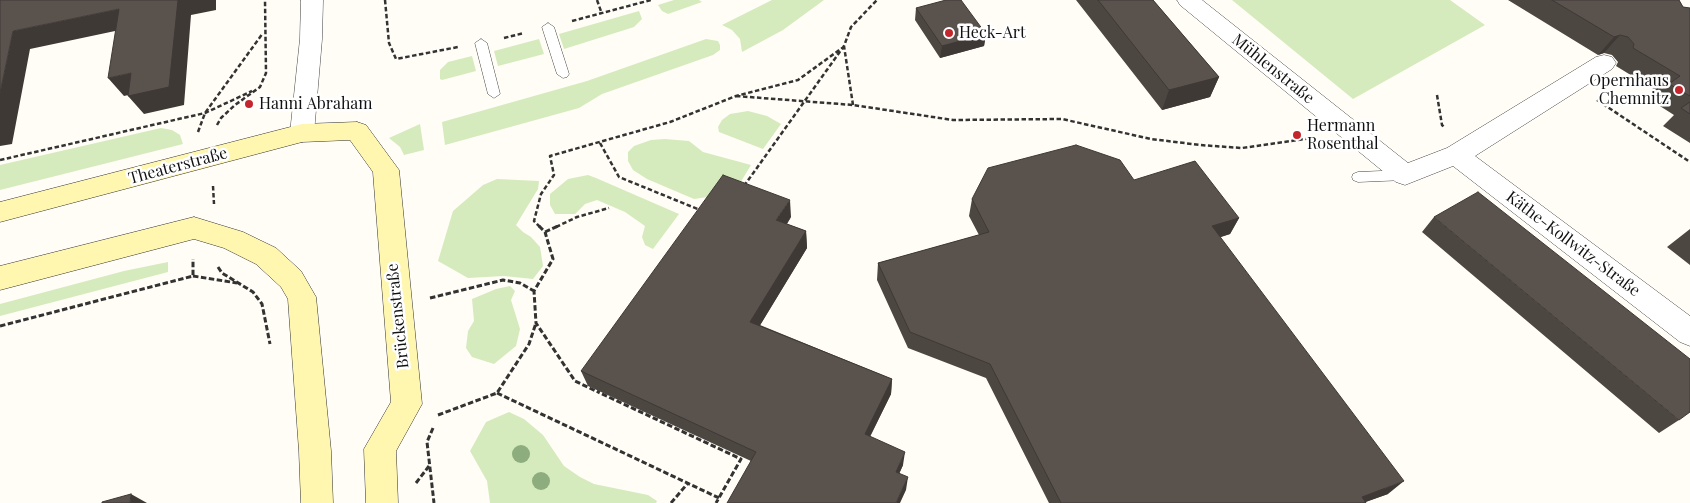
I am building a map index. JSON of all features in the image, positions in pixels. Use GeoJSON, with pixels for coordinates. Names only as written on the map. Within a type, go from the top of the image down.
{"type":"FeatureCollection","features":[{"type":"Feature","properties":{"kind":"main road","name":"Theaterstraße"},"geometry":{"type":"LineString","coordinates":[[0,212],[302,132],[356,131]]}},
{"type":"Feature","properties":{"kind":"main road","name":"Brückenstraße"},"geometry":{"type":"LineString","coordinates":[[356,131],[386,170],[407,404],[380,449],[382,503]]}},
{"type":"Feature","properties":{"kind":"main road"},"geometry":{"type":"LineString","coordinates":[[0,278],[194,228],[233,240],[266,256],[291,279],[302,297],[315,451],[317,503]]}},
{"type":"Feature","properties":{"kind":"street"},"geometry":{"type":"LineString","coordinates":[[302,132],[311,39],[312,0]]}},
{"type":"Feature","properties":{"kind":"street","name":"Mühlenstraße"},"geometry":{"type":"LineString","coordinates":[[1188,0],[1405,175]]}},
{"type":"Feature","properties":{"kind":"street"},"geometry":{"type":"LineString","coordinates":[[1405,175],[1456,155],[1604,63]]}},
{"type":"Feature","properties":{"kind":"street","name":"Käthe-Kollwitz-Straße"},"geometry":{"type":"LineString","coordinates":[[1456,155],[1690,333]]}},
{"type":"Feature","properties":{"kind":"lane"},"geometry":{"type":"LineString","coordinates":[[548,27],[563,74]]}},
{"type":"Feature","properties":{"kind":"lane"},"geometry":{"type":"LineString","coordinates":[[481,43],[494,94]]}},
{"type":"Feature","properties":{"kind":"lane"},"geometry":{"type":"LineString","coordinates":[[1358,177],[1405,175]]}},
{"type":"Feature","properties":{"kind":"path"},"geometry":{"type":"LineString","coordinates":[[385,0],[388,43],[396,59]]}},
{"type":"Feature","properties":{"kind":"path"},"geometry":{"type":"LineString","coordinates":[[597,0],[602,14]]}},
{"type":"Feature","properties":{"kind":"path"},"geometry":{"type":"LineString","coordinates":[[646,2],[651,0]]}},
{"type":"Feature","properties":{"kind":"path"},"geometry":{"type":"LineString","coordinates":[[742,189],[844,46],[851,27],[877,0]]}},
{"type":"Feature","properties":{"kind":"path"},"geometry":{"type":"LineString","coordinates":[[197,134],[205,113],[264,32]]}},
{"type":"Feature","properties":{"kind":"path"},"geometry":{"type":"LineString","coordinates":[[434,503],[427,442],[438,414],[497,393],[528,344],[536,323],[534,291],[553,259],[545,232],[534,221],[541,194],[554,175],[550,156],[670,122],[736,96],[798,80],[844,46]]}},
{"type":"Feature","properties":{"kind":"path"},"geometry":{"type":"LineString","coordinates":[[844,46],[854,105]]}},
{"type":"Feature","properties":{"kind":"path"},"geometry":{"type":"LineString","coordinates":[[1571,82],[1690,162]]}},
{"type":"Feature","properties":{"kind":"path"},"geometry":{"type":"LineString","coordinates":[[0,160],[205,113],[260,87]]}},
{"type":"Feature","properties":{"kind":"path"},"geometry":{"type":"LineString","coordinates":[[736,96],[854,105],[953,120],[1062,119],[1151,139],[1242,148],[1352,132]]}},
{"type":"Feature","properties":{"kind":"path"},"geometry":{"type":"LineString","coordinates":[[600,143],[619,177],[703,211]]}},
{"type":"Feature","properties":{"kind":"path"},"geometry":{"type":"LineString","coordinates":[[545,232],[577,217],[609,208]]}},
{"type":"Feature","properties":{"kind":"path"},"geometry":{"type":"LineString","coordinates":[[193,260],[193,276]]}},
{"type":"Feature","properties":{"kind":"path"},"geometry":{"type":"LineString","coordinates":[[0,326],[193,276],[241,284]]}},
{"type":"Feature","properties":{"kind":"path"},"geometry":{"type":"LineString","coordinates":[[424,300],[481,284],[503,280],[520,283],[534,291]]}},
{"type":"Feature","properties":{"kind":"path"},"geometry":{"type":"LineString","coordinates":[[536,323],[575,381],[741,459],[716,503]]}},
{"type":"Feature","properties":{"kind":"path"},"geometry":{"type":"LineString","coordinates":[[598,392],[604,384]]}},
{"type":"Feature","properties":{"kind":"path"},"geometry":{"type":"LineString","coordinates":[[497,393],[719,498]]}},
{"type":"Feature","properties":{"kind":"path"},"geometry":{"type":"LineString","coordinates":[[415,484],[429,466]]}},
{"type":"Feature","properties":{"kind":"path"},"geometry":{"type":"LineString","coordinates":[[671,503],[688,483]]}},
{"type":"Feature","properties":{"kind":"green space"},"geometry":{"type":"Polygon","coordinates":[[[674,0],[699,0],[702,2],[668,14],[662,11],[658,5],[674,0]]]}},
{"type":"Feature","properties":{"kind":"green space"},"geometry":{"type":"Polygon","coordinates":[[[772,0],[824,0],[783,30],[742,52],[740,39],[732,30],[722,25],[772,0]]]}},
{"type":"Feature","properties":{"kind":"green space"},"geometry":{"type":"Polygon","coordinates":[[[1232,0],[1450,0],[1485,25],[1353,99],[1232,0]]]}},
{"type":"Feature","properties":{"kind":"green space"},"geometry":{"type":"Polygon","coordinates":[[[639,11],[642,19],[634,27],[564,49],[559,34],[639,11]]]}},
{"type":"Feature","properties":{"kind":"green space"},"geometry":{"type":"Polygon","coordinates":[[[539,39],[544,54],[498,66],[494,51],[539,39]]]}},
{"type":"Feature","properties":{"kind":"green space"},"geometry":{"type":"Polygon","coordinates":[[[706,39],[718,41],[720,50],[713,55],[602,94],[579,108],[445,145],[442,122],[587,81],[706,39]]]}},
{"type":"Feature","properties":{"kind":"green space"},"geometry":{"type":"Polygon","coordinates":[[[472,56],[476,71],[440,79],[440,70],[448,62],[472,56]]]}},
{"type":"Feature","properties":{"kind":"green space"},"geometry":{"type":"Polygon","coordinates":[[[748,111],[767,116],[781,124],[763,149],[719,132],[718,127],[722,120],[730,114],[748,111]]]}},
{"type":"Feature","properties":{"kind":"green space"},"geometry":{"type":"Polygon","coordinates":[[[420,124],[424,150],[404,155],[400,147],[389,138],[420,124]]]}},
{"type":"Feature","properties":{"kind":"green space"},"geometry":{"type":"Polygon","coordinates":[[[161,128],[172,130],[180,135],[183,144],[0,190],[0,165],[161,128]]]}},
{"type":"Feature","properties":{"kind":"green space"},"geometry":{"type":"Polygon","coordinates":[[[651,140],[689,141],[703,152],[751,165],[734,193],[694,199],[647,179],[633,170],[628,161],[628,152],[634,146],[651,140]]]}},
{"type":"Feature","properties":{"kind":"green space"},"geometry":{"type":"Polygon","coordinates":[[[588,175],[679,214],[653,249],[645,245],[642,237],[645,226],[625,212],[597,200],[585,204],[575,214],[555,214],[550,205],[550,194],[568,179],[588,175]]]}},
{"type":"Feature","properties":{"kind":"green space"},"geometry":{"type":"Polygon","coordinates":[[[497,179],[539,181],[538,189],[516,225],[540,247],[543,266],[533,279],[504,276],[468,278],[438,261],[453,211],[483,185],[497,179]]]}},
{"type":"Feature","properties":{"kind":"green space"},"geometry":{"type":"Polygon","coordinates":[[[168,262],[168,272],[0,316],[0,304],[124,271],[168,262]]]}},
{"type":"Feature","properties":{"kind":"green space"},"geometry":{"type":"Polygon","coordinates":[[[510,286],[515,291],[511,300],[520,329],[516,346],[494,364],[472,357],[466,348],[468,331],[474,321],[472,299],[496,289],[510,286]]]}},
{"type":"Feature","properties":{"kind":"green space"},"geometry":{"type":"Polygon","coordinates":[[[509,412],[524,419],[543,435],[564,466],[580,477],[594,484],[648,495],[657,501],[656,503],[490,503],[487,481],[470,451],[486,422],[509,412]]]}},
{"type":"Feature","properties":{"kind":"building"},"geometry":{"type":"Polygon","coordinates":[[[0,0],[178,0],[169,87],[128,96],[131,73],[108,78],[119,9],[13,31],[0,93],[0,0]]]}},
{"type":"Feature","properties":{"kind":"building"},"geometry":{"type":"Polygon","coordinates":[[[946,0],[961,0],[986,34],[942,46],[916,8],[946,0]]]}},
{"type":"Feature","properties":{"kind":"building"},"geometry":{"type":"Polygon","coordinates":[[[1098,0],[1153,0],[1219,77],[1169,90],[1098,0]]]}},
{"type":"Feature","properties":{"kind":"building"},"geometry":{"type":"Polygon","coordinates":[[[1552,0],[1679,0],[1683,7],[1690,8],[1690,96],[1669,84],[1680,76],[1633,48],[1634,44],[1628,37],[1620,35],[1614,37],[1552,0]]]}},
{"type":"Feature","properties":{"kind":"building"},"geometry":{"type":"Polygon","coordinates":[[[1690,102],[1690,114],[1681,108],[1690,102]]]}},
{"type":"Feature","properties":{"kind":"building"},"geometry":{"type":"Polygon","coordinates":[[[1076,145],[1120,160],[1134,180],[1195,161],[1239,218],[1212,226],[1404,481],[1362,497],[1366,503],[1061,503],[990,364],[910,332],[878,263],[989,232],[972,199],[988,168],[1076,145]]]}},
{"type":"Feature","properties":{"kind":"building"},"geometry":{"type":"Polygon","coordinates":[[[723,175],[790,200],[776,220],[806,231],[750,322],[892,379],[865,434],[905,452],[896,472],[908,477],[896,503],[727,503],[756,452],[581,371],[723,175]]]}},
{"type":"Feature","properties":{"kind":"building"},"geometry":{"type":"Polygon","coordinates":[[[1478,192],[1690,359],[1690,412],[1679,420],[1434,217],[1478,192]]]}},
{"type":"Feature","properties":{"kind":"building"},"geometry":{"type":"Polygon","coordinates":[[[131,494],[130,503],[102,503],[102,502],[131,494]]]}},
{"type":"Feature","properties":{"kind":"place","name":"Heck-Art"},"geometry":{"type":"Point","coordinates":[949,33]}},
{"type":"Feature","properties":{"kind":"place","name":"Opernhaus Chemnitz"},"geometry":{"type":"Point","coordinates":[1679,90]}},
{"type":"Feature","properties":{"kind":"place","name":"Hanni Abraham"},"geometry":{"type":"Point","coordinates":[249,104]}},
{"type":"Feature","properties":{"kind":"place","name":"Hermann Rosenthal"},"geometry":{"type":"Point","coordinates":[1297,135]}}]}
